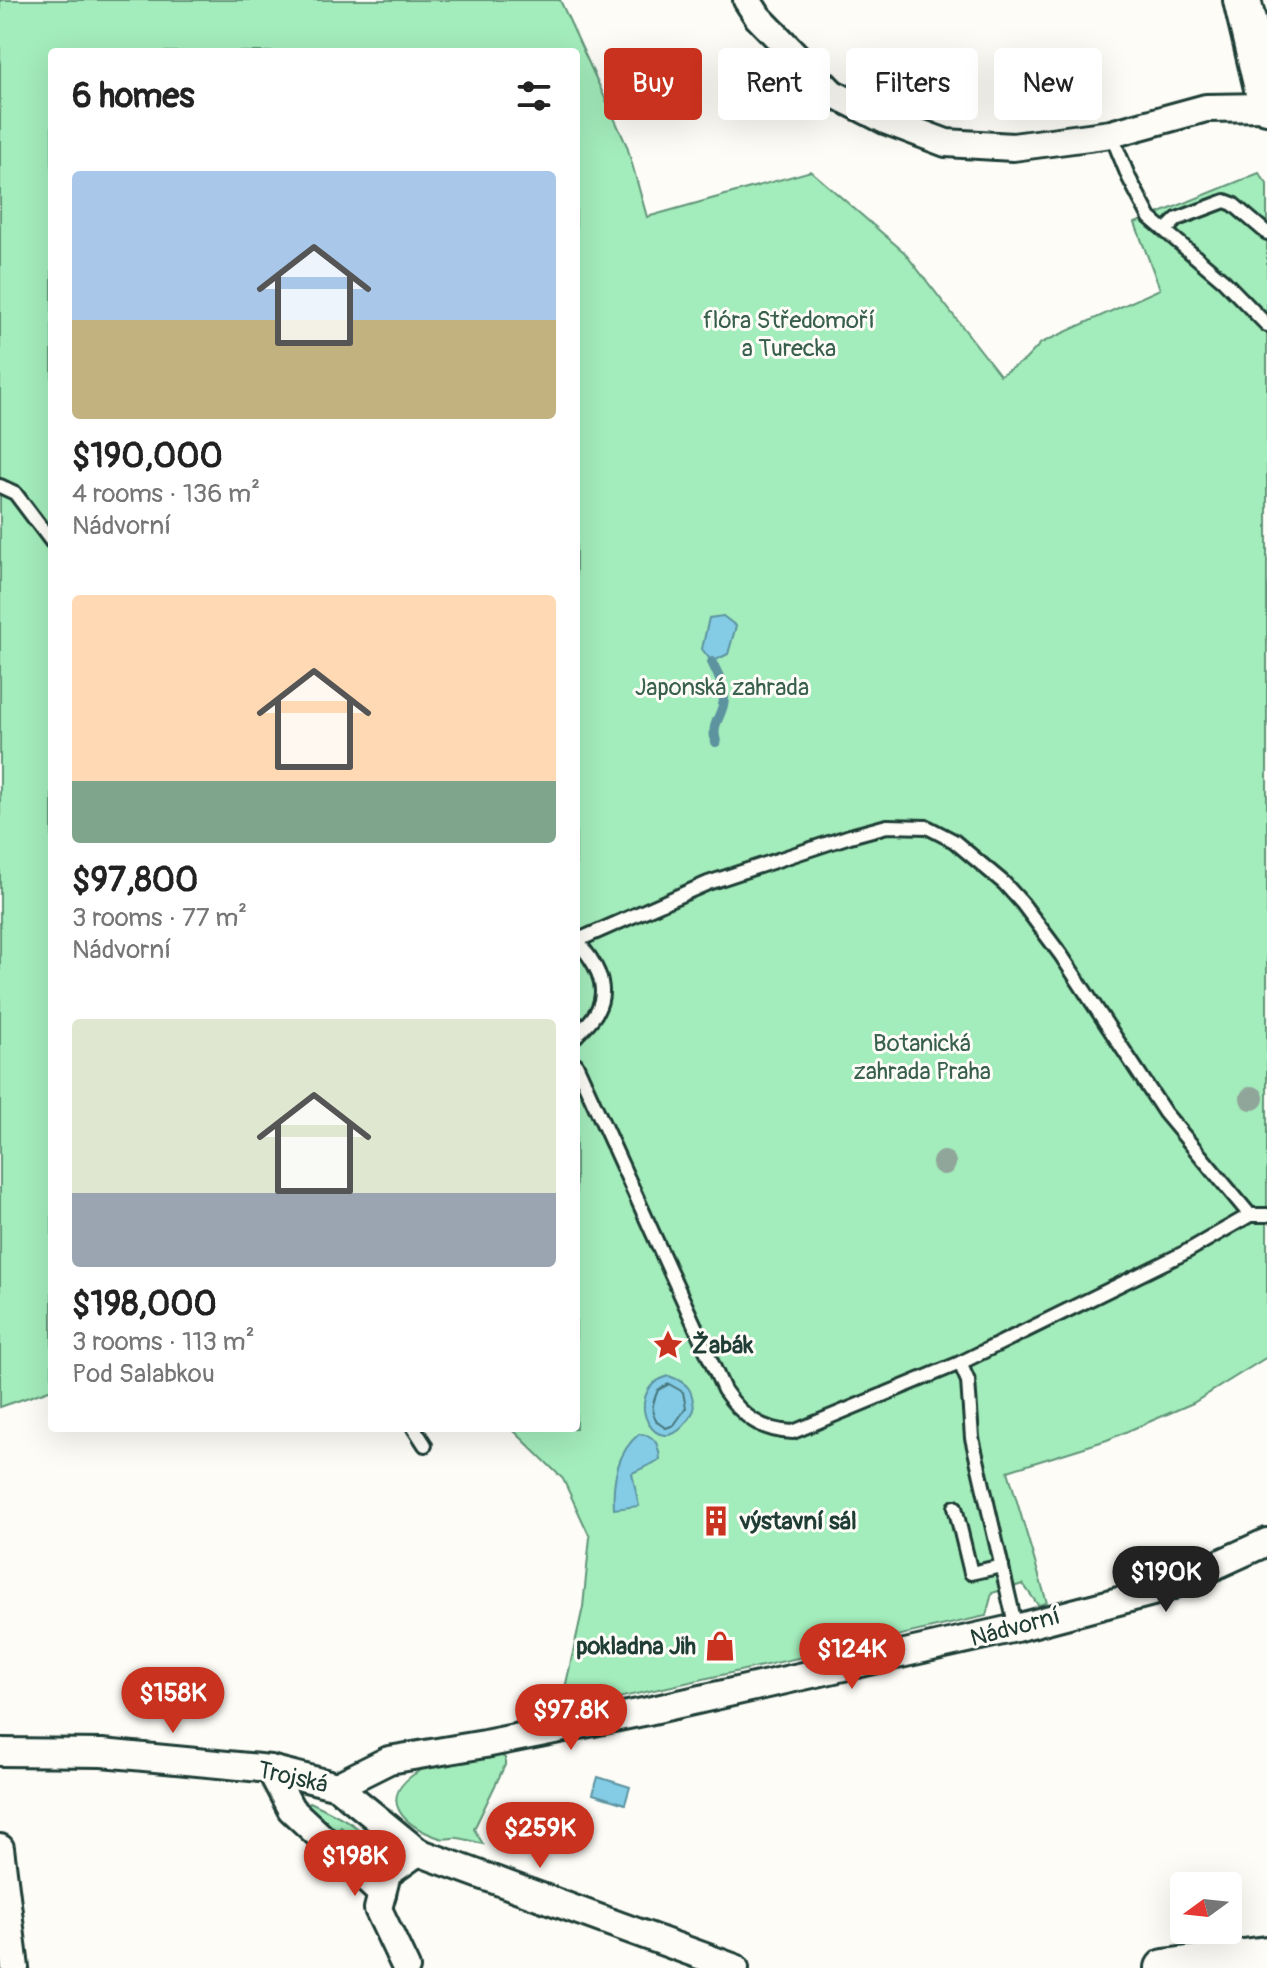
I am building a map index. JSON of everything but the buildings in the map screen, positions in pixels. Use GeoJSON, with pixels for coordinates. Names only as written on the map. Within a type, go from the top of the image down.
{"type":"FeatureCollection","features":[{"type":"Feature","properties":{"kind":"street"},"geometry":{"type":"LineString","coordinates":[[747,0],[758,17],[832,93],[885,120],[946,143],[1013,147],[1111,134],[1206,108],[1267,106],[1242,0]]}},
{"type":"Feature","properties":{"kind":"street","name":"Nádvorní"},"geometry":{"type":"LineString","coordinates":[[337,1786],[389,1760],[648,1711],[1016,1628],[1164,1589],[1267,1542]]}},
{"type":"Feature","properties":{"kind":"street","name":"Trojská"},"geometry":{"type":"LineString","coordinates":[[0,1752],[102,1753],[270,1769],[337,1786],[418,1852],[735,1968]]}},
{"type":"Feature","properties":{"kind":"street"},"geometry":{"type":"LineString","coordinates":[[270,1769],[291,1809],[382,1894]]}},
{"type":"Feature","properties":{"kind":"street"},"geometry":{"type":"LineString","coordinates":[[0,1848],[15,1968]]}},
{"type":"Feature","properties":{"kind":"street"},"geometry":{"type":"LineString","coordinates":[[406,1968],[378,1909],[387,1874],[418,1852]]}},
{"type":"Feature","properties":{"kind":"street"},"geometry":{"type":"LineString","coordinates":[[1164,1968],[1267,1955]]}},
{"type":"Feature","properties":{"kind":"lane"},"geometry":{"type":"LineString","coordinates":[[1111,134],[1150,218],[1224,281],[1267,325]]}},
{"type":"Feature","properties":{"kind":"lane"},"geometry":{"type":"LineString","coordinates":[[1166,230],[1177,219],[1225,201],[1233,204],[1267,233]]}},
{"type":"Feature","properties":{"kind":"lane"},"geometry":{"type":"LineString","coordinates":[[0,486],[15,493],[48,537]]}},
{"type":"Feature","properties":{"kind":"lane"},"geometry":{"type":"LineString","coordinates":[[580,938],[708,883],[850,836],[887,826],[927,827],[954,841],[1004,883],[1022,903],[1061,955],[1165,1113],[1250,1215]]}},
{"type":"Feature","properties":{"kind":"lane"},"geometry":{"type":"LineString","coordinates":[[580,945],[591,957],[601,980],[598,1010],[580,1031]]}},
{"type":"Feature","properties":{"kind":"lane"},"geometry":{"type":"LineString","coordinates":[[580,1073],[724,1390],[744,1415],[768,1429],[793,1432],[960,1363],[1184,1253],[1250,1215],[1267,1215]]}},
{"type":"Feature","properties":{"kind":"lane"},"geometry":{"type":"LineString","coordinates":[[960,1363],[968,1381],[972,1438],[1016,1628]]}},
{"type":"Feature","properties":{"kind":"lane"},"geometry":{"type":"LineString","coordinates":[[417,1432],[425,1445]]}},
{"type":"Feature","properties":{"kind":"lane"},"geometry":{"type":"LineString","coordinates":[[955,1507],[971,1573],[1002,1566]]}},
{"type":"Feature","properties":{"kind":"green space","name":"Botanická zahrada Praha"},"geometry":{"type":"Polygon","coordinates":[[[0,0],[560,0],[604,96],[604,120],[615,120],[627,146],[647,217],[811,171],[904,252],[1000,375],[1025,360],[1041,343],[1160,289],[1135,223],[1259,173],[1267,184],[1267,1357],[1193,1403],[1107,1440],[1008,1471],[1047,1603],[1038,1605],[1023,1584],[992,1593],[986,1616],[560,1711],[583,1607],[590,1537],[563,1479],[515,1432],[580,1432],[580,48],[48,48],[48,1390],[0,1407],[0,0]]]}},
{"type":"Feature","properties":{"kind":"green space"},"geometry":{"type":"Polygon","coordinates":[[[499,1754],[505,1758],[505,1765],[474,1829],[483,1844],[458,1838],[442,1839],[427,1833],[415,1827],[399,1810],[396,1801],[398,1791],[419,1771],[499,1754]]]}},
{"type":"Feature","properties":{"kind":"green space"},"geometry":{"type":"Polygon","coordinates":[[[310,1802],[345,1819],[364,1834],[372,1843],[381,1867],[372,1872],[362,1860],[366,1853],[341,1827],[334,1833],[307,1808],[310,1802]]]}},
{"type":"Feature","properties":{"kind":"water"},"geometry":{"type":"Polygon","coordinates":[[[723,616],[736,626],[728,654],[712,662],[702,649],[709,618],[723,616]]]}},
{"type":"Feature","properties":{"kind":"water"},"geometry":{"type":"Polygon","coordinates":[[[669,1376],[688,1388],[694,1410],[681,1428],[668,1435],[657,1432],[648,1423],[644,1411],[645,1397],[653,1384],[669,1376]]]}},
{"type":"Feature","properties":{"kind":"water"},"geometry":{"type":"Polygon","coordinates":[[[639,1434],[655,1441],[660,1460],[632,1473],[639,1506],[614,1509],[614,1488],[621,1459],[639,1434]]]}},
{"type":"Feature","properties":{"kind":"water"},"geometry":{"type":"Polygon","coordinates":[[[598,1777],[630,1787],[625,1804],[593,1794],[598,1777]]]}},
{"type":"Feature","properties":{"kind":"waterway"},"geometry":{"type":"LineString","coordinates":[[712,662],[724,694],[715,729],[716,742]]}},
{"type":"Feature","properties":{"kind":"place","name":"Žabák"},"geometry":{"type":"Point","coordinates":[668,1345]}},
{"type":"Feature","properties":{"kind":"place","name":"výstavní sál"},"geometry":{"type":"Point","coordinates":[716,1521]}},
{"type":"Feature","properties":{"kind":"place","name":"pokladna Jih"},"geometry":{"type":"Point","coordinates":[720,1646]}},
{"type":"Feature","properties":{"kind":"park label","name":"flóra Středomoří a Turecka"},"geometry":{"type":"Point","coordinates":[789,334]}},
{"type":"Feature","properties":{"kind":"park label","name":"Japonská zahrada"},"geometry":{"type":"Point","coordinates":[722,687]}}]}
